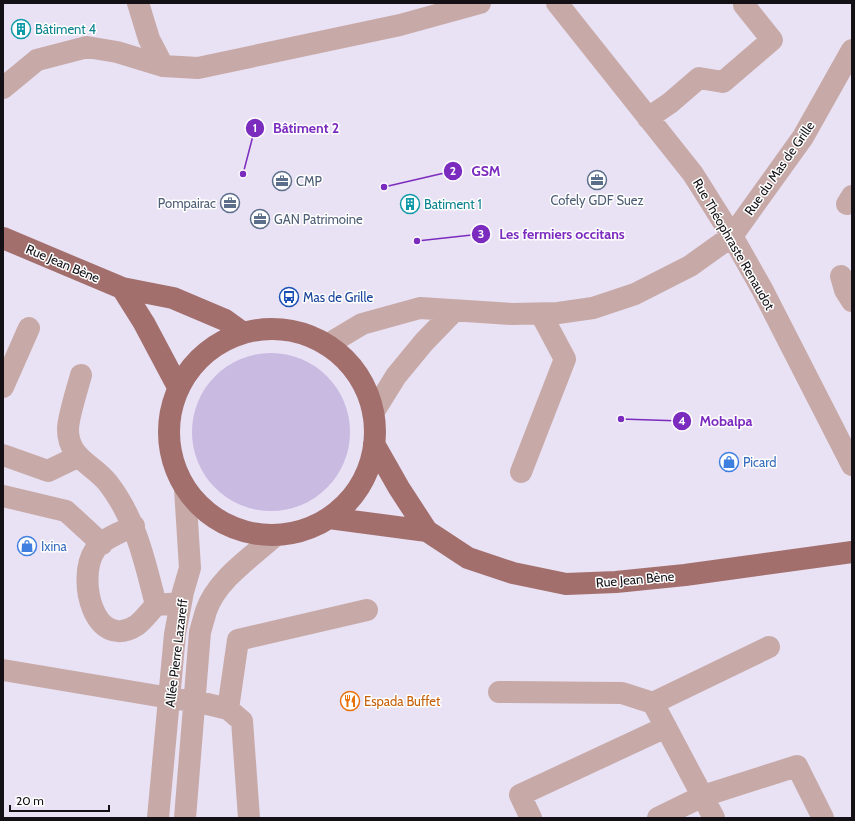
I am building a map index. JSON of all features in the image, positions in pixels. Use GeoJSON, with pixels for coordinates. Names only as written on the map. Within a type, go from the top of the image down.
{"type":"FeatureCollection","features":[{"type":"Feature","properties":{"kind":"main road","name":"Rue Jean Bène"},"geometry":{"type":"LineString","coordinates":[[3,238],[122,288],[173,298],[225,320],[243,333]]}},
{"type":"Feature","properties":{"kind":"main road"},"geometry":{"type":"LineString","coordinates":[[122,288],[144,323],[178,387]]}},
{"type":"Feature","properties":{"kind":"main road"},"geometry":{"type":"LineString","coordinates":[[264,328],[287,330],[308,335],[327,345],[344,358],[357,374],[367,393],[373,413],[374,444],[369,466],[359,486],[346,503],[329,518],[312,527],[295,533],[276,535],[241,531],[209,514],[185,489],[174,465],[168,439],[170,413],[178,387],[187,372],[198,359],[226,339],[264,328]]}},
{"type":"Feature","properties":{"kind":"main road","name":"Rue Jean Bène"},"geometry":{"type":"LineString","coordinates":[[374,444],[398,488],[427,531],[468,558],[513,573],[566,584],[616,582],[685,575],[845,553]]}},
{"type":"Feature","properties":{"kind":"main road","name":"Rue Jean Bène"},"geometry":{"type":"LineString","coordinates":[[329,518],[427,531]]}},
{"type":"Feature","properties":{"kind":"street"},"geometry":{"type":"LineString","coordinates":[[138,3],[149,39],[163,66]]}},
{"type":"Feature","properties":{"kind":"street"},"geometry":{"type":"LineString","coordinates":[[3,88],[38,60],[87,47],[118,52],[163,66],[198,68],[400,25],[480,3]]}},
{"type":"Feature","properties":{"kind":"street","name":"Rue Théophraste Renaudot"},"geometry":{"type":"LineString","coordinates":[[557,3],[693,174],[732,236],[762,289],[852,465]]}},
{"type":"Feature","properties":{"kind":"street"},"geometry":{"type":"LineString","coordinates":[[648,118],[670,103],[699,78],[723,82],[772,40],[744,5]]}},
{"type":"Feature","properties":{"kind":"street","name":"Rue du Mas de Grille"},"geometry":{"type":"LineString","coordinates":[[327,345],[362,324],[420,308],[454,311],[473,310],[512,314],[541,314],[593,308],[635,294],[690,266],[732,236],[803,137],[852,50]]}},
{"type":"Feature","properties":{"kind":"street"},"geometry":{"type":"LineString","coordinates":[[841,276],[845,290],[852,301]]}},
{"type":"Feature","properties":{"kind":"street"},"geometry":{"type":"LineString","coordinates":[[373,413],[396,376],[424,342],[454,311]]}},
{"type":"Feature","properties":{"kind":"street"},"geometry":{"type":"LineString","coordinates":[[521,472],[565,359],[541,314]]}},
{"type":"Feature","properties":{"kind":"street"},"geometry":{"type":"LineString","coordinates":[[3,387],[28,328]]}},
{"type":"Feature","properties":{"kind":"street"},"geometry":{"type":"LineString","coordinates":[[81,375],[68,429],[77,457],[108,483],[134,526],[144,555],[156,605]]}},
{"type":"Feature","properties":{"kind":"street"},"geometry":{"type":"LineString","coordinates":[[3,455],[48,471],[77,457]]}},
{"type":"Feature","properties":{"kind":"street","name":"Allée Pierre Lazareff"},"geometry":{"type":"LineString","coordinates":[[158,818],[175,634],[190,568],[185,489]]}},
{"type":"Feature","properties":{"kind":"street"},"geometry":{"type":"LineString","coordinates":[[3,496],[66,511],[102,544]]}},
{"type":"Feature","properties":{"kind":"street"},"geometry":{"type":"LineString","coordinates":[[134,526],[108,539],[96,549],[93,554],[88,566],[87,575],[89,602],[99,618],[112,630],[130,628],[142,620],[156,605],[181,603]]}},
{"type":"Feature","properties":{"kind":"street","name":"Allée Pierre Lazareff"},"geometry":{"type":"LineString","coordinates":[[185,818],[200,632],[206,610],[215,594],[233,573],[276,535]]}},
{"type":"Feature","properties":{"kind":"street"},"geometry":{"type":"LineString","coordinates":[[228,709],[238,640],[367,610]]}},
{"type":"Feature","properties":{"kind":"street"},"geometry":{"type":"LineString","coordinates":[[499,692],[622,693],[654,703],[769,648]]}},
{"type":"Feature","properties":{"kind":"street"},"geometry":{"type":"LineString","coordinates":[[3,670],[170,698],[195,700],[228,709],[242,721],[249,818]]}},
{"type":"Feature","properties":{"kind":"street"},"geometry":{"type":"LineString","coordinates":[[654,703],[714,818]]}},
{"type":"Feature","properties":{"kind":"street"},"geometry":{"type":"LineString","coordinates":[[531,818],[520,795],[666,727]]}},
{"type":"Feature","properties":{"kind":"street"},"geometry":{"type":"LineString","coordinates":[[658,818],[703,796],[796,766],[823,818]]}},
{"type":"Feature","properties":{"kind":"shaded area"},"geometry":{"type":"Polygon","coordinates":[[[3,3],[852,3],[852,818],[3,818],[3,3]]]}},
{"type":"Feature","properties":{"kind":"shaded area"},"geometry":{"type":"Polygon","coordinates":[[[271,353],[301,359],[315,366],[327,376],[337,388],[344,402],[350,432],[344,462],[337,476],[327,488],[315,498],[301,505],[271,511],[241,505],[227,498],[215,488],[205,476],[198,462],[192,432],[198,402],[205,388],[215,376],[227,366],[241,359],[271,353]]]}},
{"type":"Feature","properties":{"kind":"place","name":"Bâtiment 4"},"geometry":{"type":"Point","coordinates":[21,29]}},
{"type":"Feature","properties":{"kind":"place","name":"Bâtiment 2"},"geometry":{"type":"Point","coordinates":[243,174]}},
{"type":"Feature","properties":{"kind":"place","name":"Cofely GDF Suez"},"geometry":{"type":"Point","coordinates":[597,180]}},
{"type":"Feature","properties":{"kind":"place","name":"CMP"},"geometry":{"type":"Point","coordinates":[282,181]}},
{"type":"Feature","properties":{"kind":"place","name":"GSM"},"geometry":{"type":"Point","coordinates":[384,187]}},
{"type":"Feature","properties":{"kind":"place","name":"Pompairac"},"geometry":{"type":"Point","coordinates":[230,203]}},
{"type":"Feature","properties":{"kind":"place","name":"Batiment 1"},"geometry":{"type":"Point","coordinates":[410,204]}},
{"type":"Feature","properties":{"kind":"place","name":"GAN Patrimoine"},"geometry":{"type":"Point","coordinates":[260,219]}},
{"type":"Feature","properties":{"kind":"place","name":"Les fermiers occitans"},"geometry":{"type":"Point","coordinates":[417,241]}},
{"type":"Feature","properties":{"kind":"place","name":"Mas de Grille"},"geometry":{"type":"Point","coordinates":[289,297]}},
{"type":"Feature","properties":{"kind":"place","name":"Mobalpa"},"geometry":{"type":"Point","coordinates":[621,419]}},
{"type":"Feature","properties":{"kind":"place","name":"Picard"},"geometry":{"type":"Point","coordinates":[729,462]}},
{"type":"Feature","properties":{"kind":"place","name":"Ixina"},"geometry":{"type":"Point","coordinates":[27,546]}},
{"type":"Feature","properties":{"kind":"place","name":"Espada Buffet"},"geometry":{"type":"Point","coordinates":[350,701]}}]}
